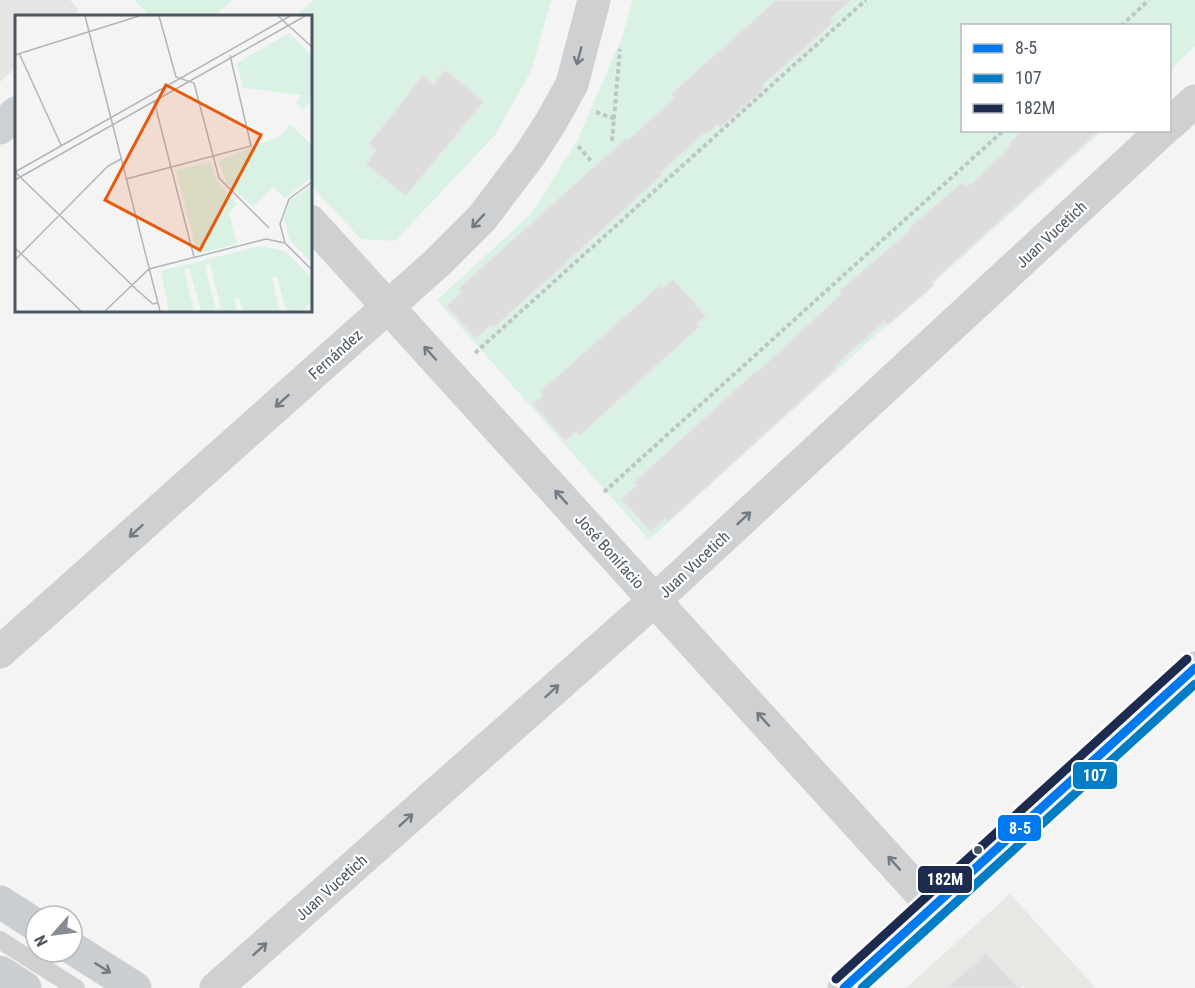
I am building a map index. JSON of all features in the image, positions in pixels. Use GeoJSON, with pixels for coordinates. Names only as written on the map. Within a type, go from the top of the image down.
{"type":"FeatureCollection","features":[{"type":"Feature","properties":{"kind":"main road"},"geometry":{"type":"LineString","coordinates":[[844,988],[1195,668]]}},
{"type":"Feature","properties":{"kind":"main road"},"geometry":{"type":"LineString","coordinates":[[0,902],[24,917]]}},
{"type":"Feature","properties":{"kind":"main road"},"geometry":{"type":"LineString","coordinates":[[84,956],[135,988]]}},
{"type":"Feature","properties":{"kind":"main road"},"geometry":{"type":"LineString","coordinates":[[0,972],[25,988]]}},
{"type":"Feature","properties":{"kind":"street","name":"Fernández"},"geometry":{"type":"LineString","coordinates":[[0,652],[437,262],[482,218],[529,156],[572,84],[594,0]]}},
{"type":"Feature","properties":{"kind":"street"},"geometry":{"type":"LineString","coordinates":[[1171,123],[1195,101]]}},
{"type":"Feature","properties":{"kind":"street"},"geometry":{"type":"LineString","coordinates":[[0,128],[15,114]]}},
{"type":"Feature","properties":{"kind":"street","name":"Juan Vucetich"},"geometry":{"type":"LineString","coordinates":[[216,988],[654,600],[1161,132]]}},
{"type":"Feature","properties":{"kind":"street","name":"José Bonifacio"},"geometry":{"type":"LineString","coordinates":[[312,223],[933,907]]}},
{"type":"Feature","properties":{"kind":"lane"},"geometry":{"type":"LineString","coordinates":[[0,940],[76,988]]}},
{"type":"Feature","properties":{"kind":"path"},"geometry":{"type":"LineString","coordinates":[[472,355],[866,0]]}},
{"type":"Feature","properties":{"kind":"path"},"geometry":{"type":"LineString","coordinates":[[1122,24],[1149,0]]}},
{"type":"Feature","properties":{"kind":"path"},"geometry":{"type":"LineString","coordinates":[[612,141],[621,40]]}},
{"type":"Feature","properties":{"kind":"path"},"geometry":{"type":"LineString","coordinates":[[590,110],[615,119]]}},
{"type":"Feature","properties":{"kind":"path"},"geometry":{"type":"LineString","coordinates":[[597,497],[1002,132]]}},
{"type":"Feature","properties":{"kind":"path"},"geometry":{"type":"LineString","coordinates":[[576,143],[591,161]]}},
{"type":"Feature","properties":{"kind":"shaded area"},"geometry":{"type":"Polygon","coordinates":[[[0,0],[70,0],[79,10],[73,15],[15,15],[15,68],[0,82],[0,0]]]}},
{"type":"Feature","properties":{"kind":"shaded area"},"geometry":{"type":"Polygon","coordinates":[[[1010,894],[1096,988],[1025,988],[1022,986],[1021,988],[906,988],[1010,894]]]}},
{"type":"Feature","properties":{"kind":"green space"},"geometry":{"type":"Polygon","coordinates":[[[134,0],[233,0],[215,15],[149,15],[134,0]]]}},
{"type":"Feature","properties":{"kind":"green space"},"geometry":{"type":"Polygon","coordinates":[[[314,0],[551,0],[531,71],[495,135],[395,241],[361,239],[312,187],[312,15],[296,15],[314,0]],[[445,70],[434,84],[423,76],[369,143],[376,150],[367,164],[407,196],[483,101],[445,70]]]}},
{"type":"Feature","properties":{"kind":"green space"},"geometry":{"type":"Polygon","coordinates":[[[633,0],[1195,0],[1195,46],[1171,69],[1171,24],[961,24],[961,132],[1101,132],[649,540],[437,300],[531,214],[576,143],[621,40],[633,0]]]}},
{"type":"Feature","properties":{"kind":"building"},"geometry":{"type":"Polygon","coordinates":[[[776,0],[851,0],[831,18],[834,22],[763,85],[765,88],[720,128],[717,125],[705,133],[545,282],[493,328],[490,326],[476,339],[446,306],[462,292],[459,288],[626,138],[628,140],[674,98],[671,94],[776,0]]]}},
{"type":"Feature","properties":{"kind":"building"},"geometry":{"type":"Polygon","coordinates":[[[445,70],[484,101],[406,196],[366,164],[376,150],[369,144],[423,75],[434,84],[445,70]]]}},
{"type":"Feature","properties":{"kind":"building"},"geometry":{"type":"Polygon","coordinates":[[[1021,132],[1098,132],[932,282],[934,285],[888,325],[885,321],[835,366],[837,368],[668,522],[665,519],[651,532],[621,499],[637,485],[634,482],[758,371],[841,294],[839,291],[911,229],[909,228],[962,182],[966,186],[970,182],[971,184],[1010,147],[1008,144],[1021,132]]]}},
{"type":"Feature","properties":{"kind":"building"},"geometry":{"type":"Polygon","coordinates":[[[673,279],[706,316],[697,324],[700,326],[579,436],[576,432],[565,441],[533,404],[542,396],[540,392],[660,285],[662,288],[673,279]]]}},
{"type":"Feature","properties":{"kind":"building"},"geometry":{"type":"Polygon","coordinates":[[[986,953],[1019,988],[947,988],[986,953]]]}},
{"type":"Feature","properties":{"kind":"transit line","name":"182M"},"geometry":{"type":"LineString","coordinates":[[836,979],[1187,659]]}},
{"type":"Feature","properties":{"kind":"transit line","name":"8-5"},"geometry":{"type":"LineString","coordinates":[[844,988],[1195,668]]}},
{"type":"Feature","properties":{"kind":"transit line","name":"107"},"geometry":{"type":"LineString","coordinates":[[862,988],[1195,684]]}}]}
